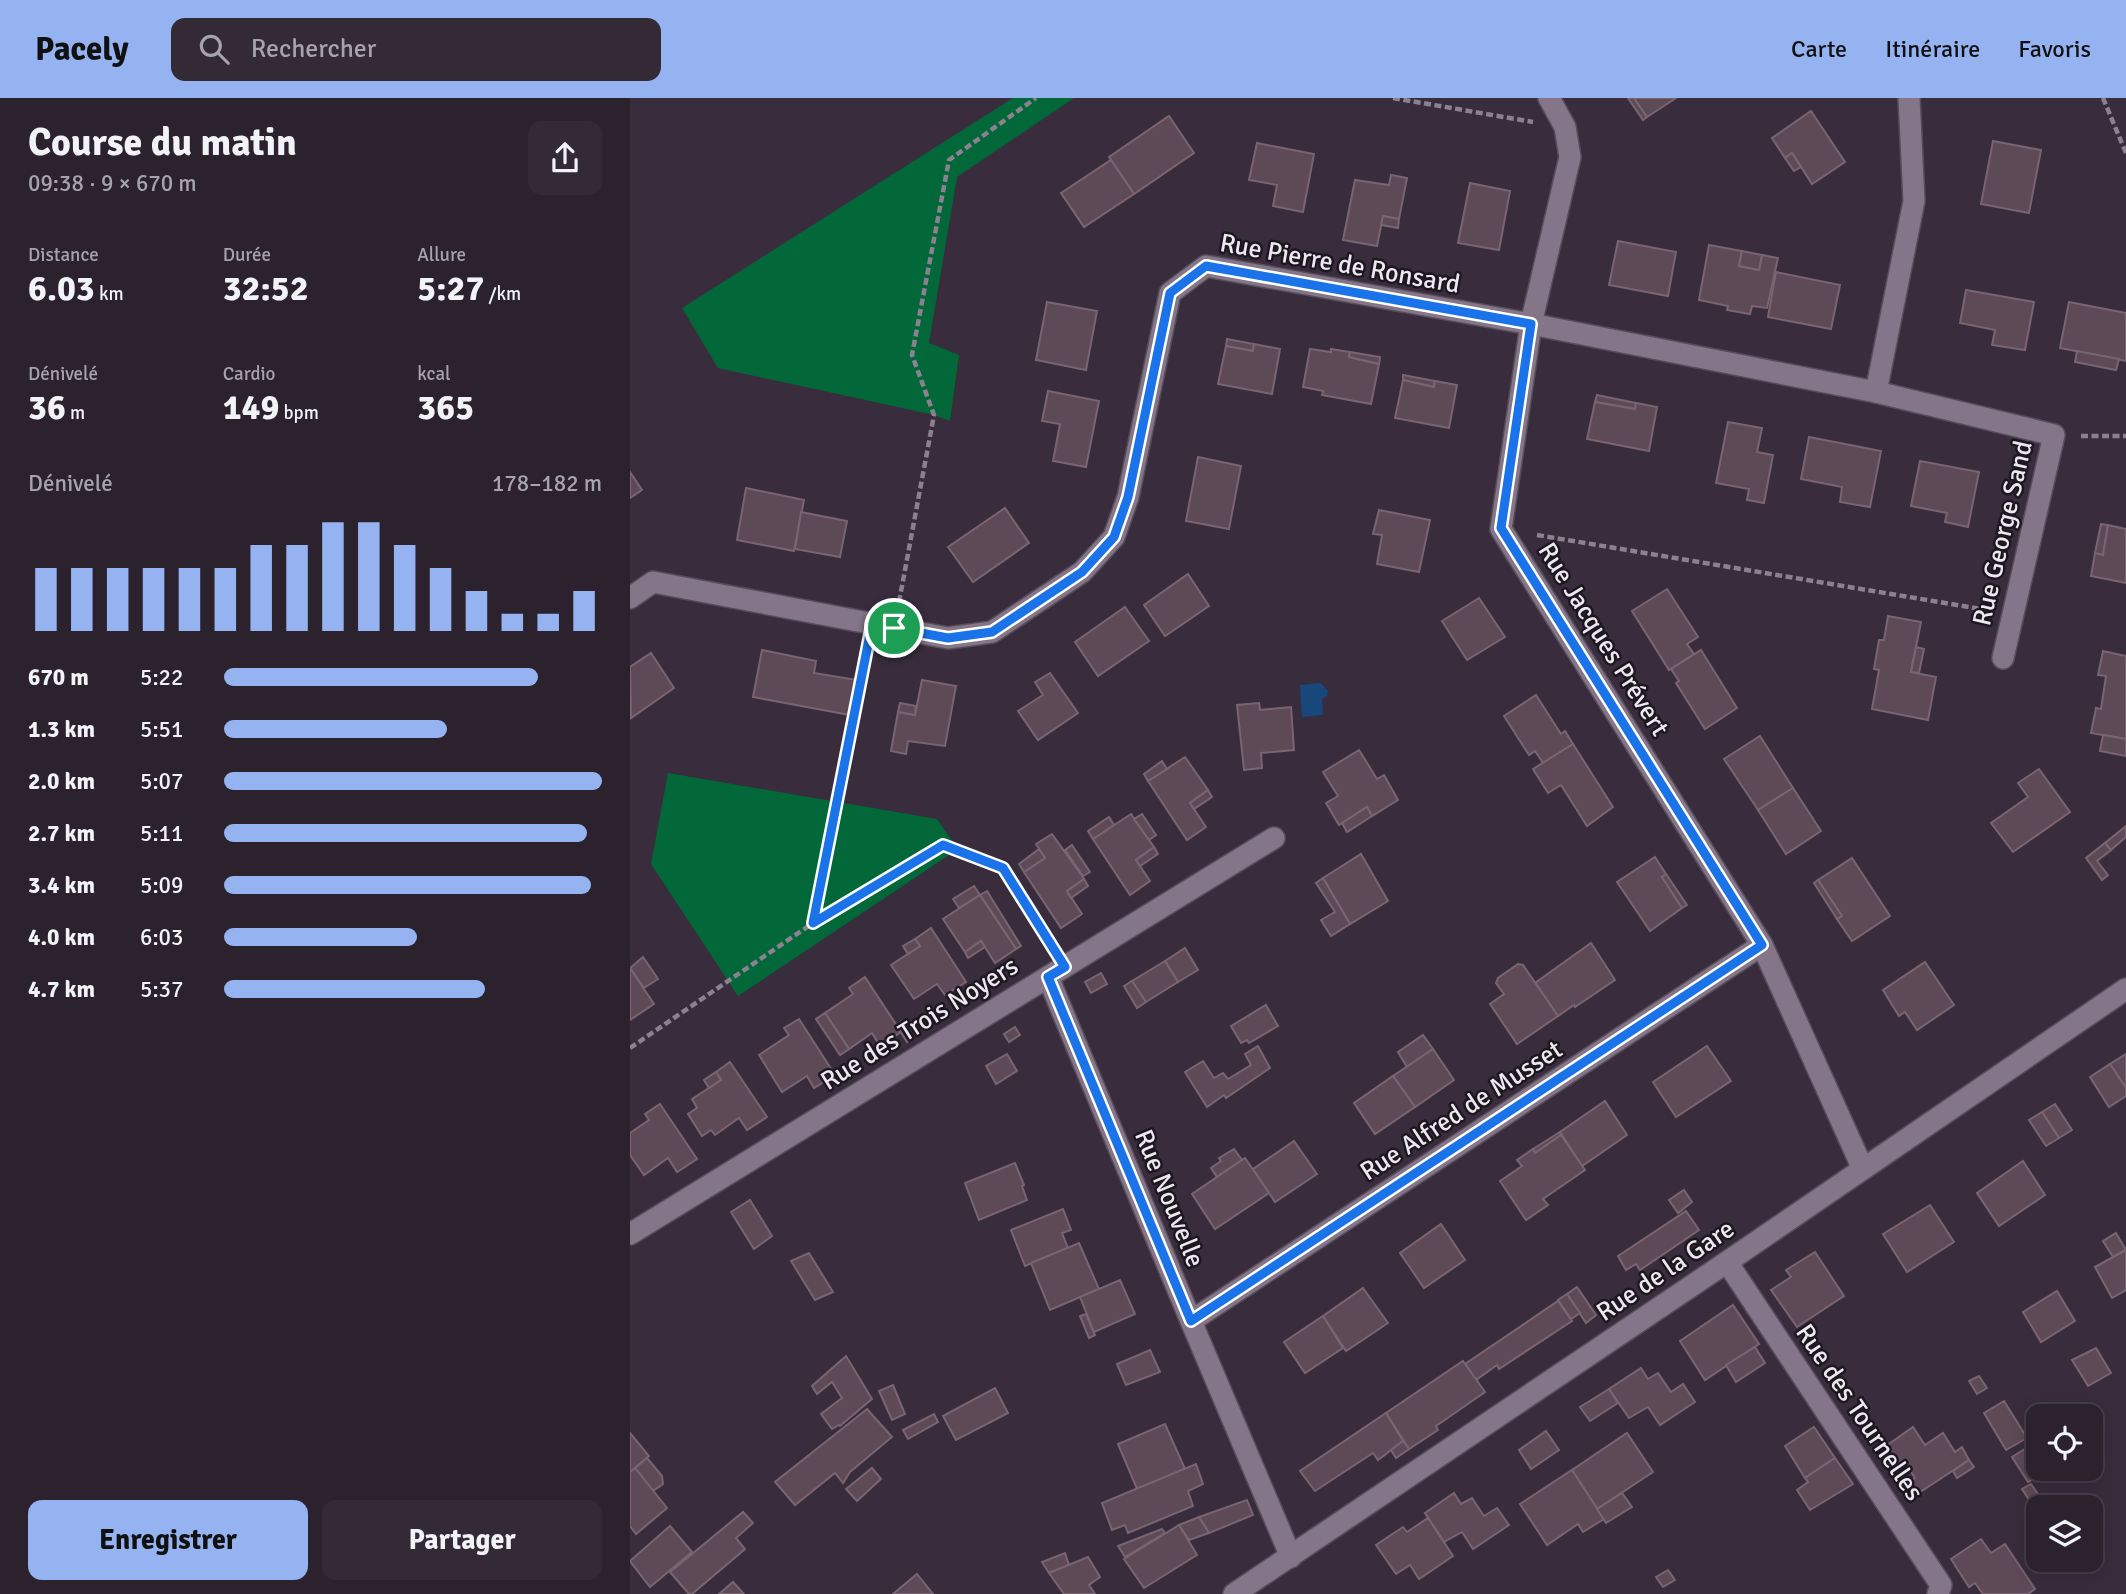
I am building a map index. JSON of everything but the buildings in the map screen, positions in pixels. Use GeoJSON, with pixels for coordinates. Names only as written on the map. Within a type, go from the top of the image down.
{"type":"FeatureCollection","features":[{"type":"Feature","properties":{"kind":"street","name":"Rue Jacques Prévert"},"geometry":{"type":"LineString","coordinates":[[1549,98],[1565,127],[1570,157],[1531,324],[1501,528],[1762,945],[1863,1169]]}},
{"type":"Feature","properties":{"kind":"street"},"geometry":{"type":"LineString","coordinates":[[1876,392],[1914,201],[1909,98]]}},
{"type":"Feature","properties":{"kind":"street","name":"Rue Pierre de Ronsard"},"geometry":{"type":"LineString","coordinates":[[630,597],[653,582],[948,638],[992,632],[1082,572],[1114,537],[1128,497],[1170,293],[1206,266],[1531,324]]}},
{"type":"Feature","properties":{"kind":"street","name":"Rue George Sand"},"geometry":{"type":"LineString","coordinates":[[1531,324],[1876,392],[2054,435],[2003,658]]}},
{"type":"Feature","properties":{"kind":"street","name":"Rue des Trois Noyers"},"geometry":{"type":"LineString","coordinates":[[630,1234],[1274,838]]}},
{"type":"Feature","properties":{"kind":"street","name":"Rue Alfred de Musset"},"geometry":{"type":"LineString","coordinates":[[1191,1321],[1762,945]]}},
{"type":"Feature","properties":{"kind":"street","name":"Rue Nouvelle"},"geometry":{"type":"LineString","coordinates":[[1057,972],[1191,1321],[1292,1556]]}},
{"type":"Feature","properties":{"kind":"street","name":"Rue de la Gare"},"geometry":{"type":"LineString","coordinates":[[1234,1594],[2126,989]]}},
{"type":"Feature","properties":{"kind":"street","name":"Rue des Tournelles"},"geometry":{"type":"LineString","coordinates":[[1727,1262],[1941,1585],[1938,1594]]}},
{"type":"Feature","properties":{"kind":"path"},"geometry":{"type":"LineString","coordinates":[[894,628],[934,415],[912,355],[949,160],[1036,98]]}},
{"type":"Feature","properties":{"kind":"path"},"geometry":{"type":"LineString","coordinates":[[1393,98],[1565,127]]}},
{"type":"Feature","properties":{"kind":"path"},"geometry":{"type":"LineString","coordinates":[[2103,98],[2126,153]]}},
{"type":"Feature","properties":{"kind":"path"},"geometry":{"type":"LineString","coordinates":[[2054,435],[2126,436]]}},
{"type":"Feature","properties":{"kind":"path"},"geometry":{"type":"LineString","coordinates":[[1501,528],[2013,615]]}},
{"type":"Feature","properties":{"kind":"path"},"geometry":{"type":"LineString","coordinates":[[813,923],[872,624]]}},
{"type":"Feature","properties":{"kind":"path"},"geometry":{"type":"LineString","coordinates":[[630,1048],[813,923],[943,845],[1003,868],[1057,972]]}},
{"type":"Feature","properties":{"kind":"green space"},"geometry":{"type":"Polygon","coordinates":[[[1013,98],[1074,98],[957,177],[929,343],[959,355],[950,421],[934,415],[718,368],[682,308],[1013,98]]]}},
{"type":"Feature","properties":{"kind":"green space"},"geometry":{"type":"Polygon","coordinates":[[[668,773],[937,819],[958,849],[738,996],[651,864],[668,773]]]}},
{"type":"Feature","properties":{"kind":"water"},"geometry":{"type":"Polygon","coordinates":[[[1321,683],[1328,691],[1327,696],[1322,699],[1323,715],[1302,717],[1300,685],[1321,683]]]}},
{"type":"Feature","properties":{"kind":"route"},"geometry":{"type":"LineString","coordinates":[[1206,266],[1531,324],[1501,528],[1762,945],[1191,1321],[1048,977],[1065,967],[1003,868],[943,845],[813,923],[872,624],[894,628],[948,638],[992,632],[1082,572],[1114,537],[1128,497],[1170,293],[1206,266]]}}]}
